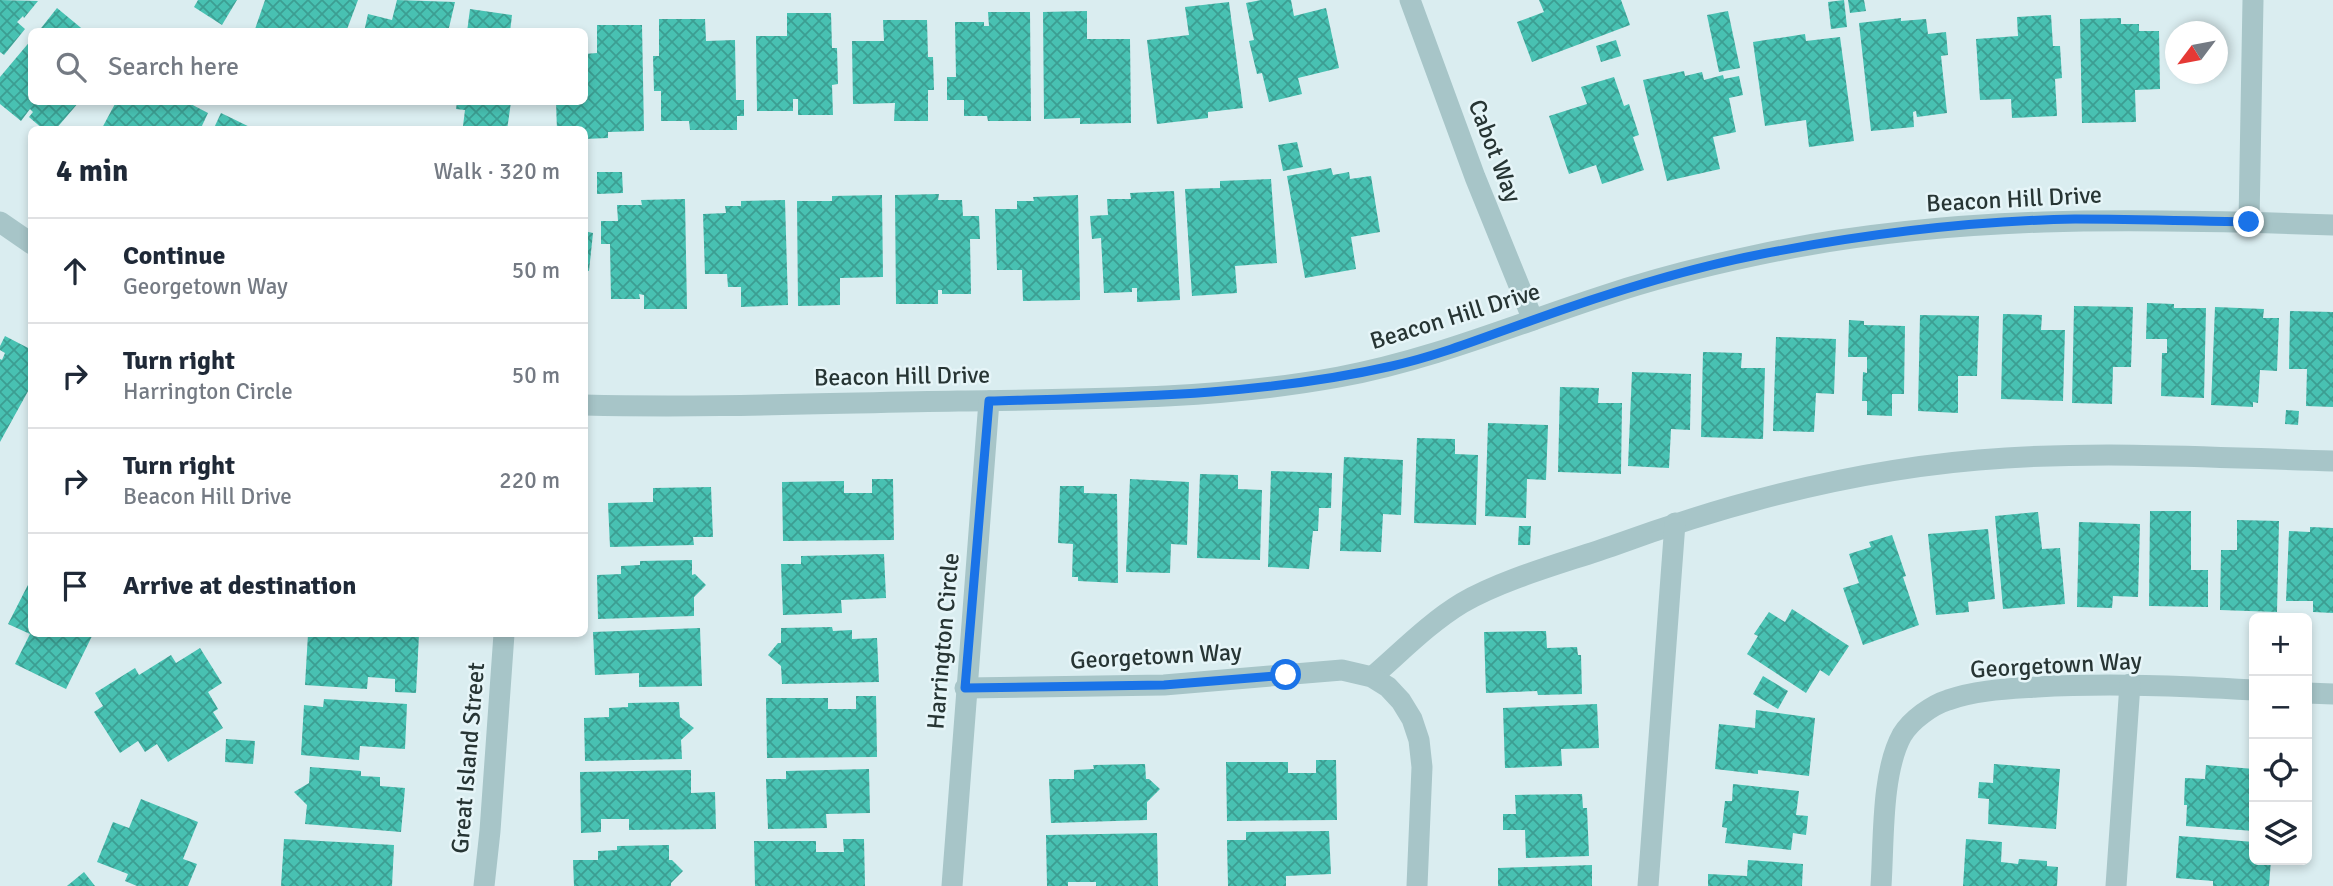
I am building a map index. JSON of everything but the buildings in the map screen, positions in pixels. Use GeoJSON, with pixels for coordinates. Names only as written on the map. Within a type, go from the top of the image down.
{"type":"FeatureCollection","features":[{"type":"Feature","properties":{"kind":"street","name":"Cabot Way"},"geometry":{"type":"LineString","coordinates":[[1410,0],[1475,177],[1533,320]]}},
{"type":"Feature","properties":{"kind":"street"},"geometry":{"type":"LineString","coordinates":[[2249,222],[2253,0]]}},
{"type":"Feature","properties":{"kind":"street","name":"Beacon Hill Drive"},"geometry":{"type":"LineString","coordinates":[[588,405],[989,401],[1124,397],[1272,388],[1394,365],[1459,347],[1608,294],[1676,275],[1759,255],[1852,238],[1958,225],[2073,219],[2333,225]]}},
{"type":"Feature","properties":{"kind":"street"},"geometry":{"type":"LineString","coordinates":[[0,222],[28,241]]}},
{"type":"Feature","properties":{"kind":"street","name":"Harrington Circle"},"geometry":{"type":"LineString","coordinates":[[952,886],[989,401]]}},
{"type":"Feature","properties":{"kind":"street"},"geometry":{"type":"LineString","coordinates":[[1372,677],[1435,622],[1483,592],[1675,523],[1798,488],[1876,474],[2003,458],[2068,455],[2333,461]]}},
{"type":"Feature","properties":{"kind":"street"},"geometry":{"type":"LineString","coordinates":[[1648,886],[1675,523]]}},
{"type":"Feature","properties":{"kind":"street","name":"Great Island Street"},"geometry":{"type":"LineString","coordinates":[[484,886],[491,831],[504,637]]}},
{"type":"Feature","properties":{"kind":"street","name":"Georgetown Way"},"geometry":{"type":"LineString","coordinates":[[965,688],[1164,685],[1342,670],[1372,677],[1388,687],[1401,701],[1412,719],[1419,740],[1422,779],[1417,886]]}},
{"type":"Feature","properties":{"kind":"street"},"geometry":{"type":"LineString","coordinates":[[2116,886],[2130,684]]}},
{"type":"Feature","properties":{"kind":"street","name":"Georgetown Way"},"geometry":{"type":"LineString","coordinates":[[1881,886],[1888,784],[1893,756],[1903,732],[1921,714],[1945,700],[1978,692],[2078,685],[2130,684],[2249,690]]}},
{"type":"Feature","properties":{"kind":"street"},"geometry":{"type":"LineString","coordinates":[[2312,692],[2333,694]]}},
{"type":"Feature","properties":{"kind":"route"},"geometry":{"type":"LineString","coordinates":[[1286,675],[1164,685],[965,688],[989,401],[1124,397],[1272,388],[1339,377],[1459,347],[1608,294],[1676,275],[1759,255],[1852,238],[1958,225],[2073,219],[2249,222]]}}]}
